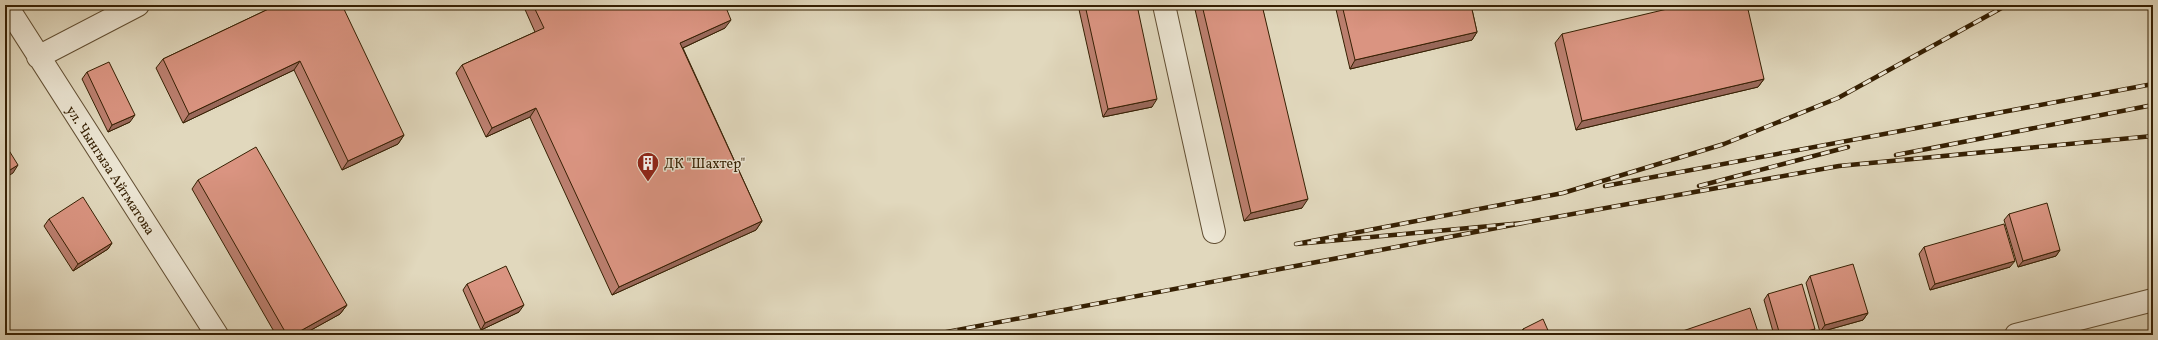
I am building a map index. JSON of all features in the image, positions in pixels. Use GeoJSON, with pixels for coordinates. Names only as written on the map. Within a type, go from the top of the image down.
{"type":"FeatureCollection","features":[{"type":"Feature","properties":{"kind":"street","name":"ул. Чынгыза Айтматова"},"geometry":{"type":"LineString","coordinates":[[6,5],[38,58],[217,335]]}},
{"type":"Feature","properties":{"kind":"street"},"geometry":{"type":"LineString","coordinates":[[38,58],[138,5]]}},
{"type":"Feature","properties":{"kind":"street"},"geometry":{"type":"LineString","coordinates":[[1164,5],[1214,232]]}},
{"type":"Feature","properties":{"kind":"street"},"geometry":{"type":"LineString","coordinates":[[2016,335],[2153,300]]}},
{"type":"Feature","properties":{"kind":"building"},"geometry":{"type":"Polygon","coordinates":[[[277,5],[342,5],[404,135],[348,161],[300,61],[189,114],[163,59],[277,5]]]}},
{"type":"Feature","properties":{"kind":"building","name":"ДК \"Шахтер\""},"geometry":{"type":"Polygon","coordinates":[[[533,5],[725,5],[731,20],[680,43],[762,221],[619,287],[536,108],[492,128],[462,65],[544,28],[533,5]]]}},
{"type":"Feature","properties":{"kind":"building"},"geometry":{"type":"Polygon","coordinates":[[[1085,5],[1137,5],[1157,99],[1108,109],[1085,5]]]}},
{"type":"Feature","properties":{"kind":"building"},"geometry":{"type":"Polygon","coordinates":[[[1202,5],[1262,5],[1308,199],[1251,213],[1202,5]]]}},
{"type":"Feature","properties":{"kind":"building"},"geometry":{"type":"Polygon","coordinates":[[[1342,5],[1471,5],[1477,32],[1355,60],[1342,5]]]}},
{"type":"Feature","properties":{"kind":"building"},"geometry":{"type":"Polygon","coordinates":[[[1684,5],[1747,5],[1764,79],[1582,121],[1562,34],[1684,5]]]}},
{"type":"Feature","properties":{"kind":"building"},"geometry":{"type":"Polygon","coordinates":[[[109,62],[135,115],[112,125],[87,72],[109,62]]]}},
{"type":"Feature","properties":{"kind":"building"},"geometry":{"type":"Polygon","coordinates":[[[5,144],[18,165],[5,173],[5,144]]]}},
{"type":"Feature","properties":{"kind":"building"},"geometry":{"type":"Polygon","coordinates":[[[256,147],[347,305],[293,335],[287,335],[198,180],[256,147]]]}},
{"type":"Feature","properties":{"kind":"building"},"geometry":{"type":"Polygon","coordinates":[[[83,197],[112,243],[78,264],[49,219],[83,197]]]}},
{"type":"Feature","properties":{"kind":"building"},"geometry":{"type":"Polygon","coordinates":[[[2047,203],[2060,250],[2023,261],[2009,214],[2047,203]]]}},
{"type":"Feature","properties":{"kind":"building"},"geometry":{"type":"Polygon","coordinates":[[[2004,224],[2015,261],[1935,284],[1924,247],[2004,224]]]}},
{"type":"Feature","properties":{"kind":"building"},"geometry":{"type":"Polygon","coordinates":[[[1853,264],[1868,313],[1825,325],[1810,276],[1853,264]]]}},
{"type":"Feature","properties":{"kind":"building"},"geometry":{"type":"Polygon","coordinates":[[[506,266],[524,305],[485,323],[467,284],[506,266]]]}},
{"type":"Feature","properties":{"kind":"building"},"geometry":{"type":"Polygon","coordinates":[[[1802,284],[1815,329],[1792,335],[1780,335],[1768,294],[1802,284]]]}},
{"type":"Feature","properties":{"kind":"building"},"geometry":{"type":"Polygon","coordinates":[[[1750,308],[1759,335],[1671,335],[1750,308]]]}},
{"type":"Feature","properties":{"kind":"building"},"geometry":{"type":"Polygon","coordinates":[[[1543,319],[1550,335],[1526,335],[1523,329],[1543,319]]]}},
{"type":"Feature","properties":{"kind":"railway"},"geometry":{"type":"LineString","coordinates":[[931,335],[1523,223],[1296,244],[1563,193],[1724,144],[1838,98],[2007,5]]}},
{"type":"Feature","properties":{"kind":"railway"},"geometry":{"type":"LineString","coordinates":[[1605,186],[2153,84]]}},
{"type":"Feature","properties":{"kind":"railway"},"geometry":{"type":"LineString","coordinates":[[1896,155],[2153,105]]}},
{"type":"Feature","properties":{"kind":"railway"},"geometry":{"type":"LineString","coordinates":[[1523,223],[1839,166],[2153,136]]}},
{"type":"Feature","properties":{"kind":"railway"},"geometry":{"type":"LineString","coordinates":[[1699,186],[1848,147]]}},
{"type":"Feature","properties":{"kind":"place","name":"ДК \"Шахтер\""},"geometry":{"type":"Point","coordinates":[648,182]}}]}
